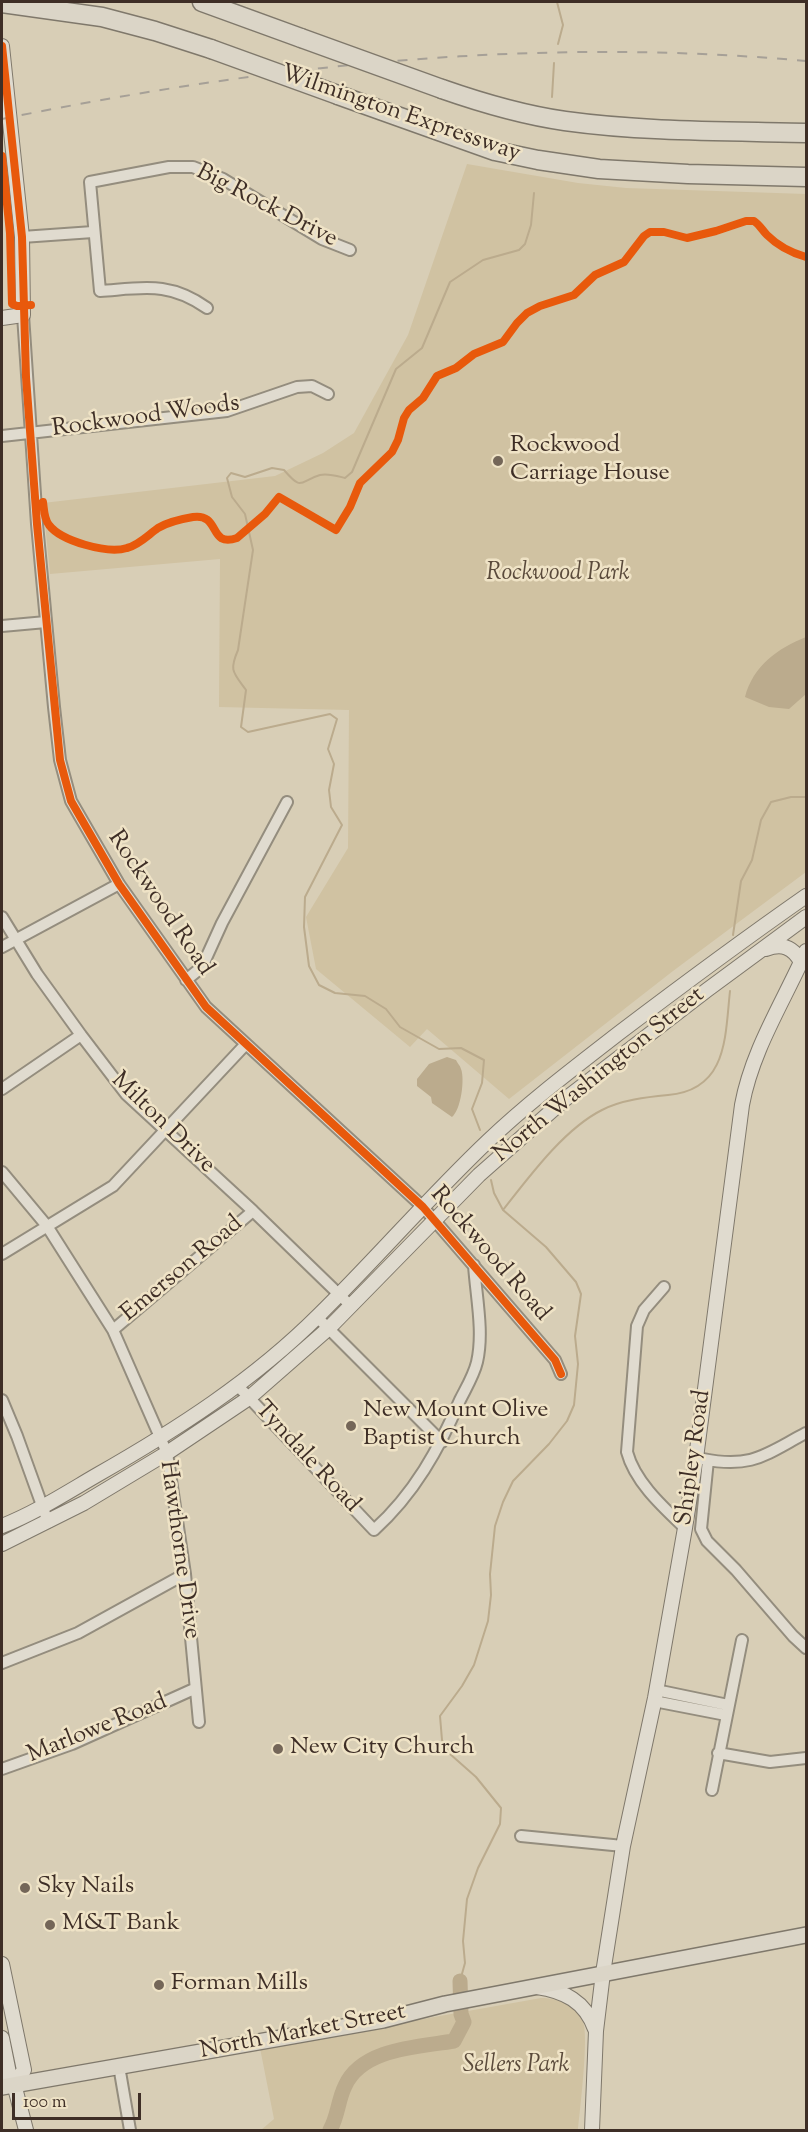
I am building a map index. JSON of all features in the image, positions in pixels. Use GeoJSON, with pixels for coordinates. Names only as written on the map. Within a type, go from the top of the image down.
{"type":"FeatureCollection","features":[{"type":"Feature","properties":{"kind":"highway","name":"Wilmington Expressway"},"geometry":{"type":"LineString","coordinates":[[202,2],[442,89],[512,111],[566,121],[659,129],[807,134]]}},
{"type":"Feature","properties":{"kind":"highway","name":"Wilmington Expressway"},"geometry":{"type":"LineString","coordinates":[[2,3],[119,21],[211,49],[495,151],[538,160],[610,170],[807,177]]}},
{"type":"Feature","properties":{"kind":"main road"},"geometry":{"type":"LineString","coordinates":[[2,46],[22,237],[23,315],[2,318]]}},
{"type":"Feature","properties":{"kind":"main road"},"geometry":{"type":"LineString","coordinates":[[2,1526],[42,1507],[159,1438],[238,1386],[272,1359],[317,1317],[488,1142],[561,1077],[807,896]]}},
{"type":"Feature","properties":{"kind":"main road","name":"North Washington Street"},"geometry":{"type":"LineString","coordinates":[[2,1544],[84,1503],[167,1453],[249,1398],[329,1328],[498,1157],[564,1100],[721,979],[807,917]]}},
{"type":"Feature","properties":{"kind":"main road"},"geometry":{"type":"LineString","coordinates":[[752,957],[782,945],[804,956]]}},
{"type":"Feature","properties":{"kind":"main road","name":"Shipley Road"},"geometry":{"type":"LineString","coordinates":[[591,2130],[596,2031],[623,1846],[655,1695],[685,1528],[702,1459],[745,1090],[758,1052],[804,956]]}},
{"type":"Feature","properties":{"kind":"main road","name":"North Market Street"},"geometry":{"type":"LineString","coordinates":[[8,2086],[383,2020],[445,2004],[807,1935]]}},
{"type":"Feature","properties":{"kind":"main road"},"geometry":{"type":"LineString","coordinates":[[2,1972],[24,2070],[8,2086]]}},
{"type":"Feature","properties":{"kind":"main road"},"geometry":{"type":"LineString","coordinates":[[537,1987],[561,1992],[579,2002],[587,2011],[596,2031]]}},
{"type":"Feature","properties":{"kind":"main road"},"geometry":{"type":"LineString","coordinates":[[2,2038],[10,2078],[8,2086],[26,2130]]}},
{"type":"Feature","properties":{"kind":"street","name":"Big Rock Drive"},"geometry":{"type":"LineString","coordinates":[[93,232],[90,182],[181,166],[193,166],[212,173],[322,239],[350,250]]}},
{"type":"Feature","properties":{"kind":"street"},"geometry":{"type":"LineString","coordinates":[[22,237],[93,232],[100,291],[166,288],[187,295],[207,308]]}},
{"type":"Feature","properties":{"kind":"street","name":"Rockwood Road"},"geometry":{"type":"LineString","coordinates":[[23,315],[30,433],[54,712],[63,776],[71,801],[119,884],[206,1007],[423,1207],[555,1360],[561,1374]]}},
{"type":"Feature","properties":{"kind":"street","name":"Rockwood Woods"},"geometry":{"type":"LineString","coordinates":[[2,436],[227,411],[297,387],[312,386],[328,394]]}},
{"type":"Feature","properties":{"kind":"street"},"geometry":{"type":"LineString","coordinates":[[2,626],[46,622]]}},
{"type":"Feature","properties":{"kind":"street"},"geometry":{"type":"LineString","coordinates":[[186,980],[202,967],[222,923],[287,802]]}},
{"type":"Feature","properties":{"kind":"street"},"geometry":{"type":"LineString","coordinates":[[2,947],[119,884]]}},
{"type":"Feature","properties":{"kind":"street","name":"Milton Drive"},"geometry":{"type":"LineString","coordinates":[[2,917],[38,974],[126,1094],[253,1210],[351,1306]]}},
{"type":"Feature","properties":{"kind":"street"},"geometry":{"type":"LineString","coordinates":[[2,1089],[81,1035]]}},
{"type":"Feature","properties":{"kind":"street"},"geometry":{"type":"LineString","coordinates":[[2,1254],[113,1186],[245,1045]]}},
{"type":"Feature","properties":{"kind":"street","name":"Hawthorne Drive"},"geometry":{"type":"LineString","coordinates":[[2,1172],[47,1226],[113,1330],[167,1453],[186,1574],[199,1722]]}},
{"type":"Feature","properties":{"kind":"street","name":"Emerson Road"},"geometry":{"type":"LineString","coordinates":[[113,1330],[253,1210]]}},
{"type":"Feature","properties":{"kind":"street"},"geometry":{"type":"LineString","coordinates":[[317,1317],[442,1442],[477,1363],[479,1336],[474,1265]]}},
{"type":"Feature","properties":{"kind":"street"},"geometry":{"type":"LineString","coordinates":[[664,1287],[644,1310],[638,1326],[627,1452],[631,1467],[664,1509],[685,1528]]}},
{"type":"Feature","properties":{"kind":"street","name":"Tyndale Road"},"geometry":{"type":"LineString","coordinates":[[238,1386],[374,1530],[412,1488],[442,1442]]}},
{"type":"Feature","properties":{"kind":"street"},"geometry":{"type":"LineString","coordinates":[[2,1400],[48,1522]]}},
{"type":"Feature","properties":{"kind":"street"},"geometry":{"type":"LineString","coordinates":[[807,1433],[769,1454],[742,1463],[702,1459],[701,1529],[708,1541],[792,1636],[807,1648]]}},
{"type":"Feature","properties":{"kind":"street"},"geometry":{"type":"LineString","coordinates":[[2,1663],[78,1633],[186,1574]]}},
{"type":"Feature","properties":{"kind":"street"},"geometry":{"type":"LineString","coordinates":[[712,1790],[742,1640]]}},
{"type":"Feature","properties":{"kind":"street","name":"Marlowe Road"},"geometry":{"type":"LineString","coordinates":[[2,1768],[72,1744],[195,1689]]}},
{"type":"Feature","properties":{"kind":"street"},"geometry":{"type":"LineString","coordinates":[[655,1695],[727,1710]]}},
{"type":"Feature","properties":{"kind":"street"},"geometry":{"type":"LineString","coordinates":[[718,1753],[770,1762],[807,1758]]}},
{"type":"Feature","properties":{"kind":"street"},"geometry":{"type":"LineString","coordinates":[[521,1836],[623,1846]]}},
{"type":"Feature","properties":{"kind":"street"},"geometry":{"type":"LineString","coordinates":[[119,2066],[130,2130]]}},
{"type":"Feature","properties":{"kind":"green space","name":"Rockwood Park"},"geometry":{"type":"Polygon","coordinates":[[[467,164],[578,183],[626,188],[806,194],[806,872],[673,971],[509,1099],[427,1029],[410,1047],[316,969],[306,917],[348,848],[349,710],[219,707],[220,559],[50,574],[43,503],[275,476],[323,453],[354,433],[408,335],[467,164]]]}},
{"type":"Feature","properties":{"kind":"green space","name":"Sellers Park"},"geometry":{"type":"Polygon","coordinates":[[[541,1998],[553,1999],[566,2004],[576,2011],[583,2022],[585,2057],[578,2130],[261,2130],[274,2119],[260,2048],[541,1998]]]}},
{"type":"Feature","properties":{"kind":"shaded area"},"geometry":{"type":"Polygon","coordinates":[[[806,637],[806,694],[789,709],[769,707],[745,697],[760,667],[786,647],[806,637]]]}},
{"type":"Feature","properties":{"kind":"shaded area"},"geometry":{"type":"Polygon","coordinates":[[[447,1057],[456,1060],[462,1074],[460,1101],[452,1117],[432,1103],[431,1097],[417,1086],[417,1079],[429,1064],[447,1057]]]}},
{"type":"Feature","properties":{"kind":"waterway"},"geometry":{"type":"LineString","coordinates":[[557,2],[563,25],[558,44]]}},
{"type":"Feature","properties":{"kind":"waterway"},"geometry":{"type":"LineString","coordinates":[[552,97],[554,63]]}},
{"type":"Feature","properties":{"kind":"waterway"},"geometry":{"type":"LineString","coordinates":[[480,1130],[472,1109],[482,1083],[484,1060],[461,1048],[439,1049],[400,1027],[386,1009],[365,996],[335,993],[319,985],[309,966],[304,927],[305,897],[342,825],[331,807],[329,790],[334,764],[328,749],[337,719],[330,714],[248,732],[241,727],[246,690],[235,675],[233,667],[238,650],[253,550],[245,514],[232,497],[227,478],[231,473],[245,477],[272,468],[284,470],[295,481],[301,483],[323,474],[345,478],[352,472],[396,369],[422,348],[450,282],[483,260],[519,250],[525,244],[531,225],[534,193]]}},
{"type":"Feature","properties":{"kind":"waterway"},"geometry":{"type":"LineString","coordinates":[[733,935],[741,881],[752,860],[761,820],[771,802],[791,797],[806,797]]}},
{"type":"Feature","properties":{"kind":"waterway"},"geometry":{"type":"LineString","coordinates":[[460,1981],[465,1963],[463,1941],[467,1899],[478,1868],[500,1824],[501,1808],[476,1777],[450,1754],[442,1740],[440,1716],[474,1665],[488,1621],[495,1526],[503,1502],[513,1481],[549,1444],[567,1421],[574,1405],[578,1364],[575,1336],[581,1294],[576,1282],[546,1247],[503,1210],[548,1155],[588,1118],[617,1104],[688,1091],[702,1083],[713,1072],[720,1058],[727,1026],[730,991]]}},
{"type":"Feature","properties":{"kind":"waterway"},"geometry":{"type":"LineString","coordinates":[[491,1180],[494,1193],[503,1210]]}},
{"type":"Feature","properties":{"kind":"waterway"},"geometry":{"type":"LineString","coordinates":[[330,2130],[345,2086],[353,2073],[364,2064],[393,2052],[454,2041],[464,2022],[461,2014],[460,1981]]}},
{"type":"Feature","properties":{"kind":"railway"},"geometry":{"type":"LineString","coordinates":[[2,119],[202,84],[302,70],[402,60],[503,54],[603,52],[705,54],[806,61]]}},
{"type":"Feature","properties":{"kind":"cycle path"},"geometry":{"type":"LineString","coordinates":[[2,46],[22,237],[26,377],[37,524],[60,760],[71,801],[119,884],[206,1007],[423,1207],[555,1360],[561,1374]]}},
{"type":"Feature","properties":{"kind":"cycle path"},"geometry":{"type":"LineString","coordinates":[[2,156],[10,233],[12,304],[31,305]]}},
{"type":"Feature","properties":{"kind":"cycle path"},"geometry":{"type":"LineString","coordinates":[[43,502],[46,520],[55,531],[74,541],[97,548],[131,547],[162,526],[193,517],[208,520],[222,538],[228,540],[237,538],[265,514],[279,497],[336,530],[350,507],[360,483],[392,452],[404,418],[409,410],[423,398],[437,376],[456,368],[474,354],[503,342],[527,313],[540,306],[574,295],[595,275],[624,262],[644,236],[650,232],[664,232],[687,238],[746,221],[754,221],[776,243],[806,257]]}},
{"type":"Feature","properties":{"kind":"place","name":"Rockwood Carriage House"},"geometry":{"type":"Point","coordinates":[498,461]}},
{"type":"Feature","properties":{"kind":"place","name":"New Mount Olive Baptist Church"},"geometry":{"type":"Point","coordinates":[351,1426]}},
{"type":"Feature","properties":{"kind":"place","name":"New City Church"},"geometry":{"type":"Point","coordinates":[278,1749]}},
{"type":"Feature","properties":{"kind":"place","name":"Sky Nails"},"geometry":{"type":"Point","coordinates":[25,1888]}},
{"type":"Feature","properties":{"kind":"place","name":"M&T Bank"},"geometry":{"type":"Point","coordinates":[50,1925]}},
{"type":"Feature","properties":{"kind":"place","name":"Forman Mills"},"geometry":{"type":"Point","coordinates":[159,1985]}}]}
